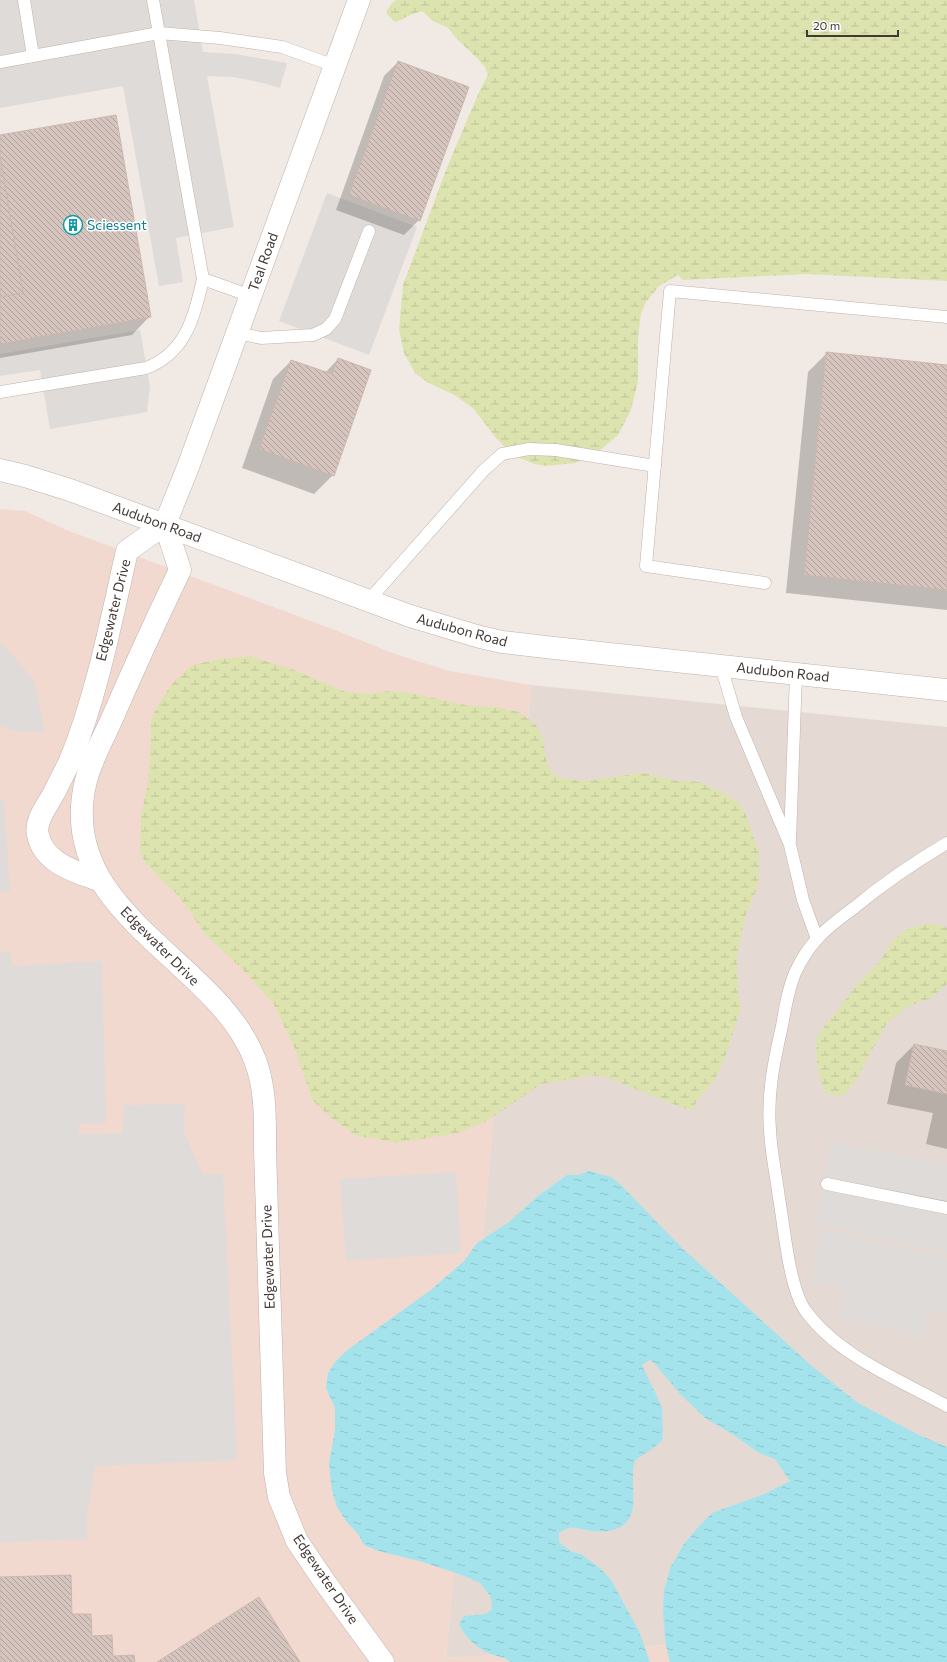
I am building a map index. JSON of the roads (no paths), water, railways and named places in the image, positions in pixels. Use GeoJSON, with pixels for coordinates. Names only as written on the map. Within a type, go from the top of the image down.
{"type":"FeatureCollection","features":[{"type":"Feature","properties":{"kind":"street","name":"Teal Road"},"geometry":{"type":"LineString","coordinates":[[165,524],[238,333],[359,0]]}},
{"type":"Feature","properties":{"kind":"street","name":"Audubon Road"},"geometry":{"type":"LineString","coordinates":[[0,470],[70,490],[410,616],[456,631],[502,642],[947,690]]}},
{"type":"Feature","properties":{"kind":"street","name":"Edgewater Drive"},"geometry":{"type":"LineString","coordinates":[[101,881],[69,869],[55,861],[47,854],[40,843],[37,830],[46,806],[60,781],[78,739],[92,697],[127,551],[165,524],[180,570],[144,644],[97,751],[84,786],[81,811],[85,838],[88,851],[101,881],[123,910],[226,1012],[246,1042],[255,1059],[262,1080],[265,1103],[275,1465],[279,1497],[297,1541],[383,1662]]}},
{"type":"Feature","properties":{"kind":"lane"},"geometry":{"type":"LineString","coordinates":[[24,0],[33,56]]}},
{"type":"Feature","properties":{"kind":"lane"},"geometry":{"type":"LineString","coordinates":[[0,392],[146,368],[156,364],[170,354],[180,342],[196,310],[203,279],[153,0]]}},
{"type":"Feature","properties":{"kind":"lane"},"geometry":{"type":"LineString","coordinates":[[0,62],[159,33],[220,38],[282,47],[335,66]]}},
{"type":"Feature","properties":{"kind":"lane"},"geometry":{"type":"LineString","coordinates":[[238,333],[261,338],[314,335],[326,329],[335,319],[369,231]]}},
{"type":"Feature","properties":{"kind":"lane"},"geometry":{"type":"LineString","coordinates":[[203,279],[251,296]]}},
{"type":"Feature","properties":{"kind":"lane"},"geometry":{"type":"LineString","coordinates":[[765,583],[646,566],[670,291],[947,316]]}},
{"type":"Feature","properties":{"kind":"lane"},"geometry":{"type":"LineString","coordinates":[[369,600],[484,470],[502,454],[529,449],[556,450],[655,466]]}},
{"type":"Feature","properties":{"kind":"lane"},"geometry":{"type":"LineString","coordinates":[[721,666],[736,717],[790,845],[804,900],[817,939]]}},
{"type":"Feature","properties":{"kind":"lane"},"geometry":{"type":"LineString","coordinates":[[790,845],[796,674]]}},
{"type":"Feature","properties":{"kind":"lane"},"geometry":{"type":"LineString","coordinates":[[60,781],[84,786]]}},
{"type":"Feature","properties":{"kind":"lane"},"geometry":{"type":"LineString","coordinates":[[947,843],[917,861],[871,894],[817,939],[795,973],[787,999],[770,1084],[770,1130],[780,1204],[794,1284],[804,1308],[832,1340],[864,1362],[947,1406]]}},
{"type":"Feature","properties":{"kind":"lane"},"geometry":{"type":"LineString","coordinates":[[827,1184],[947,1208]]}},
{"type":"Feature","properties":{"kind":"water"},"geometry":{"type":"Polygon","coordinates":[[[589,1171],[611,1177],[620,1184],[681,1247],[813,1367],[858,1403],[917,1434],[947,1447],[947,1662],[670,1662],[666,1646],[663,1614],[664,1590],[671,1566],[684,1544],[712,1513],[764,1494],[790,1481],[775,1459],[759,1453],[732,1434],[705,1418],[680,1394],[650,1360],[642,1365],[662,1407],[662,1440],[655,1447],[635,1460],[633,1473],[633,1506],[629,1519],[625,1524],[613,1530],[592,1531],[567,1528],[559,1533],[559,1542],[572,1552],[581,1554],[601,1569],[611,1580],[639,1631],[650,1662],[510,1662],[504,1658],[488,1653],[469,1639],[459,1624],[464,1616],[486,1614],[492,1609],[491,1597],[480,1583],[462,1575],[419,1561],[378,1551],[364,1545],[358,1534],[346,1521],[337,1507],[332,1491],[329,1464],[335,1430],[335,1408],[326,1388],[328,1373],[335,1362],[346,1351],[432,1289],[464,1261],[477,1243],[509,1222],[538,1196],[567,1175],[578,1175],[589,1171]]]}},
{"type":"Feature","properties":{"kind":"place","name":"Sciessent"},"geometry":{"type":"Point","coordinates":[73,225]}}]}
